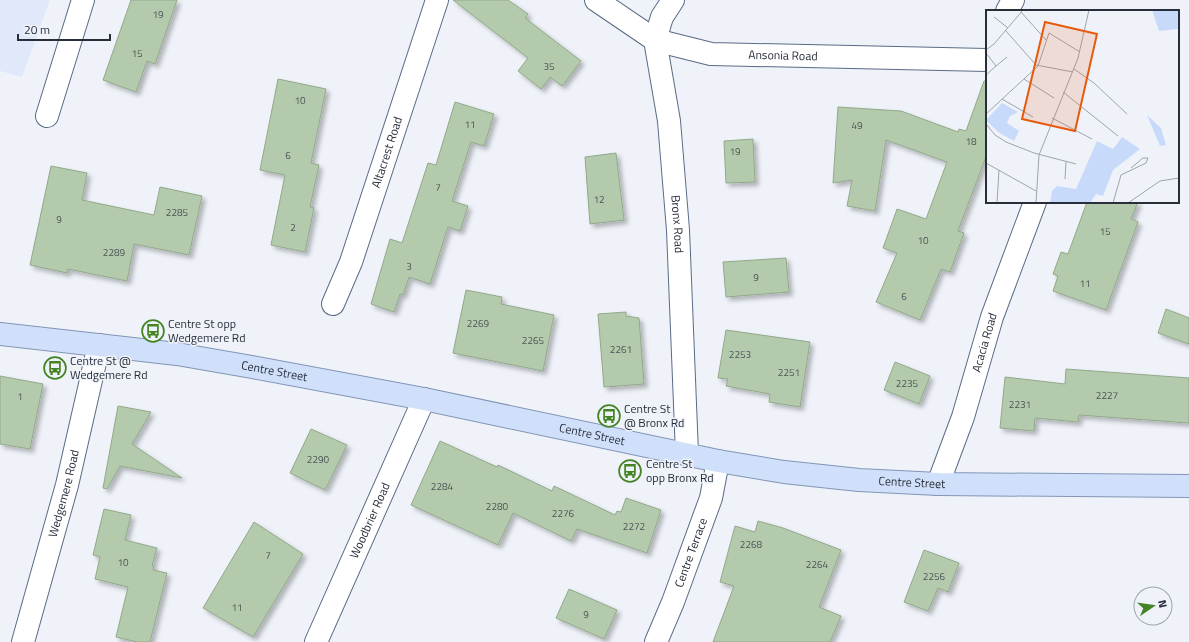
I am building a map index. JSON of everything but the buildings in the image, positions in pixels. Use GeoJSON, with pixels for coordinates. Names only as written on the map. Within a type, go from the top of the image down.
{"type":"FeatureCollection","features":[{"type":"Feature","properties":{"kind":"main road","name":"Centre Street"},"geometry":{"type":"LineString","coordinates":[[0,334],[177,354],[252,367],[424,399],[718,461],[784,472],[859,480],[938,484],[1189,486]]}},
{"type":"Feature","properties":{"kind":"street"},"geometry":{"type":"LineString","coordinates":[[47,116],[83,0]]}},
{"type":"Feature","properties":{"kind":"street","name":"Altacrest Road"},"geometry":{"type":"LineString","coordinates":[[333,304],[351,262],[437,0]]}},
{"type":"Feature","properties":{"kind":"street","name":"Ansonia Road"},"geometry":{"type":"LineString","coordinates":[[596,0],[655,40],[711,54],[986,58]]}},
{"type":"Feature","properties":{"kind":"street","name":"Bronx Road"},"geometry":{"type":"LineString","coordinates":[[673,0],[662,17],[655,40],[669,121],[677,222],[687,454]]}},
{"type":"Feature","properties":{"kind":"street"},"geometry":{"type":"LineString","coordinates":[[1008,10],[1012,0]]}},
{"type":"Feature","properties":{"kind":"street","name":"Acacia Road"},"geometry":{"type":"LineString","coordinates":[[938,484],[963,417],[992,317],[1035,203]]}},
{"type":"Feature","properties":{"kind":"street","name":"Wedgemere Road"},"geometry":{"type":"LineString","coordinates":[[23,642],[67,486],[99,345]]}},
{"type":"Feature","properties":{"kind":"street","name":"Woodbrier Road"},"geometry":{"type":"LineString","coordinates":[[316,642],[424,399]]}},
{"type":"Feature","properties":{"kind":"street","name":"Centre Terrace"},"geometry":{"type":"LineString","coordinates":[[656,642],[673,602],[711,498],[718,461]]}},
{"type":"Feature","properties":{"kind":"shaded area"},"geometry":{"type":"Polygon","coordinates":[[[0,0],[50,0],[22,77],[0,71],[0,0]]]}},
{"type":"Feature","properties":{"kind":"place","name":"Centre St opp Wedgemere Rd"},"geometry":{"type":"Point","coordinates":[153,331]}},
{"type":"Feature","properties":{"kind":"place","name":"Centre St @ Wedgemere Rd"},"geometry":{"type":"Point","coordinates":[55,368]}},
{"type":"Feature","properties":{"kind":"place","name":"Centre St @ Bronx Rd"},"geometry":{"type":"Point","coordinates":[609,416]}},
{"type":"Feature","properties":{"kind":"place","name":"Centre St opp Bronx Rd"},"geometry":{"type":"Point","coordinates":[630,471]}}]}
